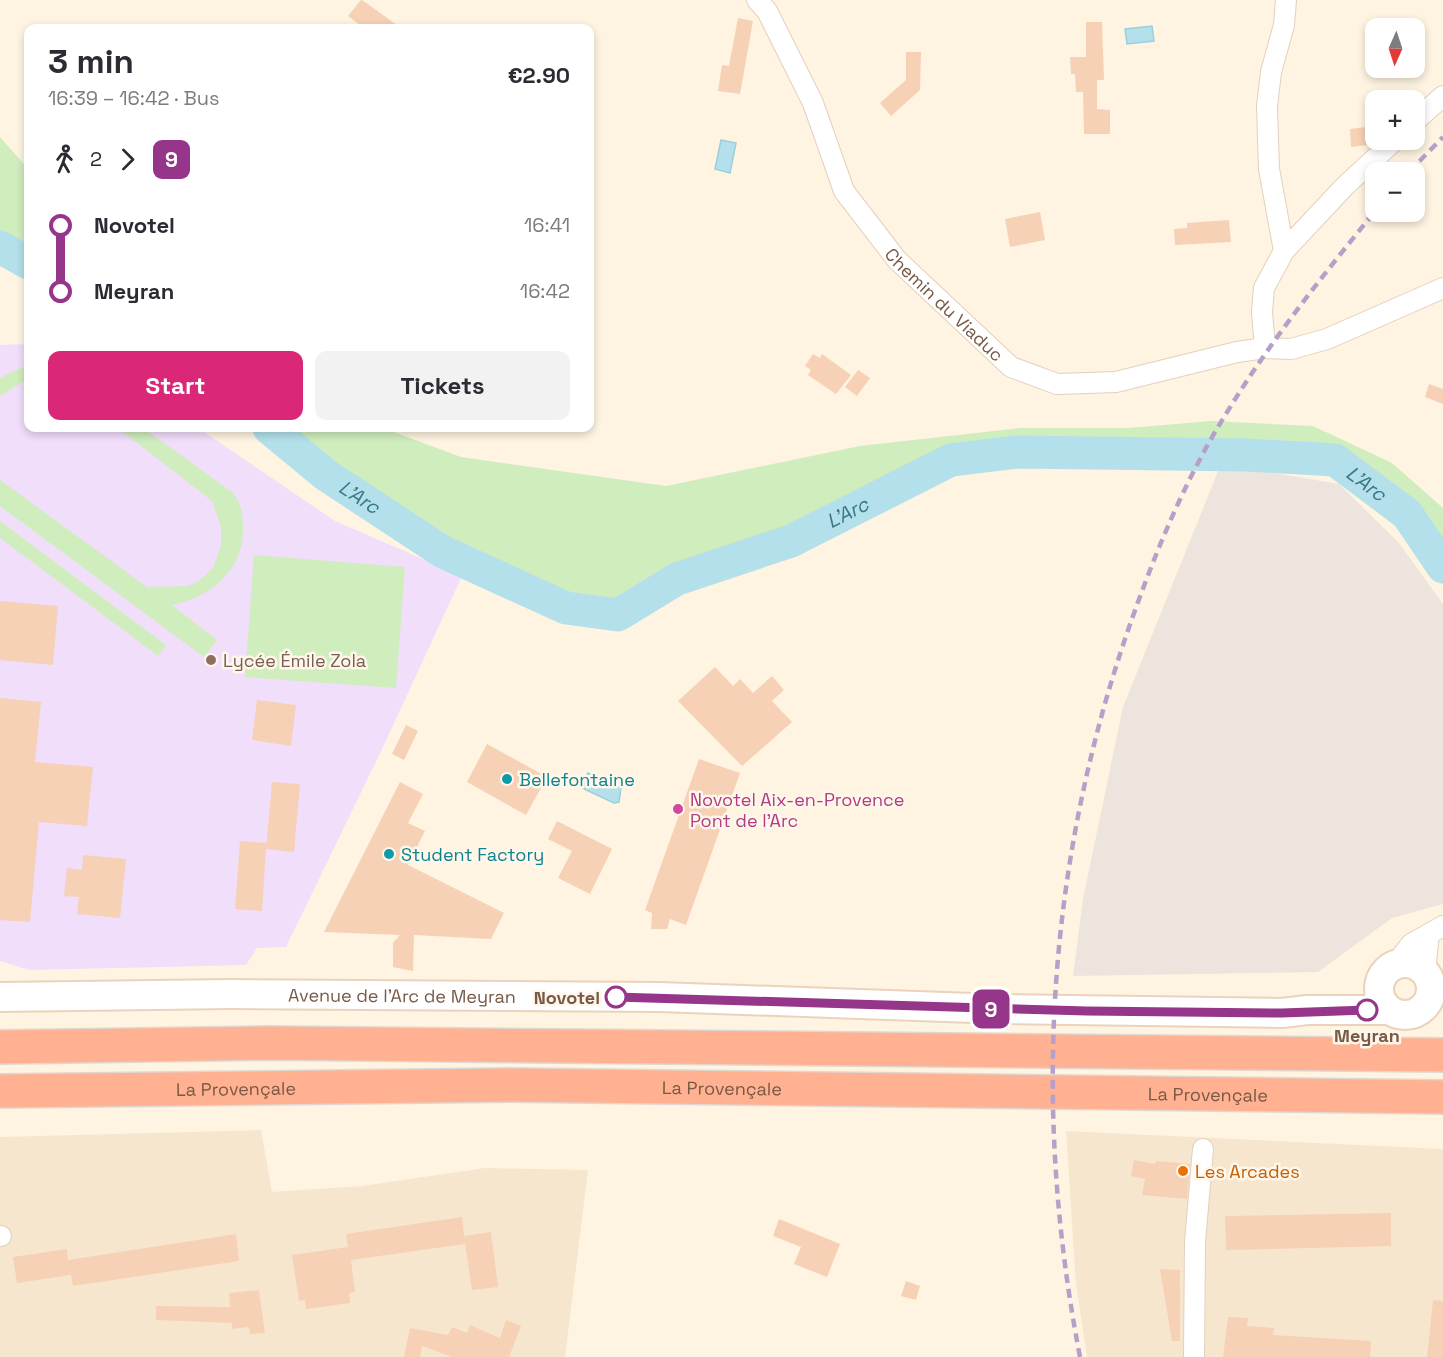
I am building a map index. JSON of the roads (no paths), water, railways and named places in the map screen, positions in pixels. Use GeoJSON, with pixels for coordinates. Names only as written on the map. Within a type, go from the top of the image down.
{"type":"FeatureCollection","features":[{"type":"Feature","properties":{"kind":"highway"},"geometry":{"type":"LineString","coordinates":[[0,1047],[278,1043],[1443,1055]]}},
{"type":"Feature","properties":{"kind":"highway","name":"La Provençale"},"geometry":{"type":"LineString","coordinates":[[0,1091],[510,1085],[1443,1097]]}},
{"type":"Feature","properties":{"kind":"main road"},"geometry":{"type":"LineString","coordinates":[[1411,964],[1433,995],[1406,1016],[1388,1010],[1382,1002],[1387,974],[1411,964]]}},
{"type":"Feature","properties":{"kind":"main road","name":"Avenue de l'Arc de Meyran"},"geometry":{"type":"LineString","coordinates":[[1308,1010],[1387,974]]}},
{"type":"Feature","properties":{"kind":"main road","name":"Avenue de l'Arc de Meyran"},"geometry":{"type":"LineString","coordinates":[[0,997],[231,994],[659,997],[1076,1011],[1282,1013],[1308,1010],[1388,1010]]}},
{"type":"Feature","properties":{"kind":"street","name":"Chemin du Viaduc"},"geometry":{"type":"LineString","coordinates":[[757,0],[767,11],[813,103],[844,191],[897,260],[1011,367],[1057,384],[1116,382],[1237,352],[1265,348],[1291,349],[1327,339],[1443,288]]}},
{"type":"Feature","properties":{"kind":"street"},"geometry":{"type":"LineString","coordinates":[[1284,251],[1269,169],[1267,106],[1271,72],[1284,25],[1286,0]]}},
{"type":"Feature","properties":{"kind":"street"},"geometry":{"type":"LineString","coordinates":[[1425,112],[1443,96]]}},
{"type":"Feature","properties":{"kind":"street"},"geometry":{"type":"LineString","coordinates":[[1265,348],[1262,312],[1264,288],[1284,251],[1345,186],[1384,150]]}},
{"type":"Feature","properties":{"kind":"street"},"geometry":{"type":"LineString","coordinates":[[1387,974],[1411,944],[1436,930]]}},
{"type":"Feature","properties":{"kind":"street"},"geometry":{"type":"LineString","coordinates":[[1433,995],[1436,930]]}},
{"type":"Feature","properties":{"kind":"street"},"geometry":{"type":"LineString","coordinates":[[1194,1357],[1195,1242],[1203,1149]]}},
{"type":"Feature","properties":{"kind":"water"},"geometry":{"type":"Polygon","coordinates":[[[1152,26],[1154,41],[1127,44],[1125,29],[1152,26]]]}},
{"type":"Feature","properties":{"kind":"water"},"geometry":{"type":"Polygon","coordinates":[[[721,140],[736,143],[730,173],[715,169],[721,140]]]}},
{"type":"Feature","properties":{"kind":"water"},"geometry":{"type":"Polygon","coordinates":[[[588,773],[621,788],[619,802],[614,803],[584,789],[586,786],[582,783],[588,773]]]}},
{"type":"Feature","properties":{"kind":"waterway","name":"L'Arc"},"geometry":{"type":"LineString","coordinates":[[0,247],[24,261]]}},
{"type":"Feature","properties":{"kind":"waterway","name":"L'Arc"},"geometry":{"type":"LineString","coordinates":[[274,432],[326,475],[443,552],[566,608],[618,615],[677,579],[791,541],[951,460],[1017,452],[1247,455],[1335,460],[1407,514],[1443,567]]}},
{"type":"Feature","properties":{"kind":"railway"},"geometry":{"type":"LineString","coordinates":[[1419,162],[1443,137]]}},
{"type":"Feature","properties":{"kind":"railway"},"geometry":{"type":"LineString","coordinates":[[1080,1357],[1065,1266],[1056,1175],[1053,1085],[1055,995],[1064,905],[1078,816],[1098,727],[1146,580],[1183,492],[1213,436],[1263,357],[1366,222]]}},
{"type":"Feature","properties":{"kind":"place","name":"Lycée Émile Zola"},"geometry":{"type":"Point","coordinates":[211,660]}},
{"type":"Feature","properties":{"kind":"place","name":"Bellefontaine"},"geometry":{"type":"Point","coordinates":[507,779]}},
{"type":"Feature","properties":{"kind":"place","name":"Novotel Aix-en-Provence Pont de l'Arc"},"geometry":{"type":"Point","coordinates":[678,809]}},
{"type":"Feature","properties":{"kind":"place","name":"Student Factory"},"geometry":{"type":"Point","coordinates":[389,854]}},
{"type":"Feature","properties":{"kind":"place","name":"Novotel"},"geometry":{"type":"Point","coordinates":[616,997]}},
{"type":"Feature","properties":{"kind":"place","name":"Meyran"},"geometry":{"type":"Point","coordinates":[1367,1010]}},
{"type":"Feature","properties":{"kind":"place","name":"Les Arcades"},"geometry":{"type":"Point","coordinates":[1183,1171]}}]}
